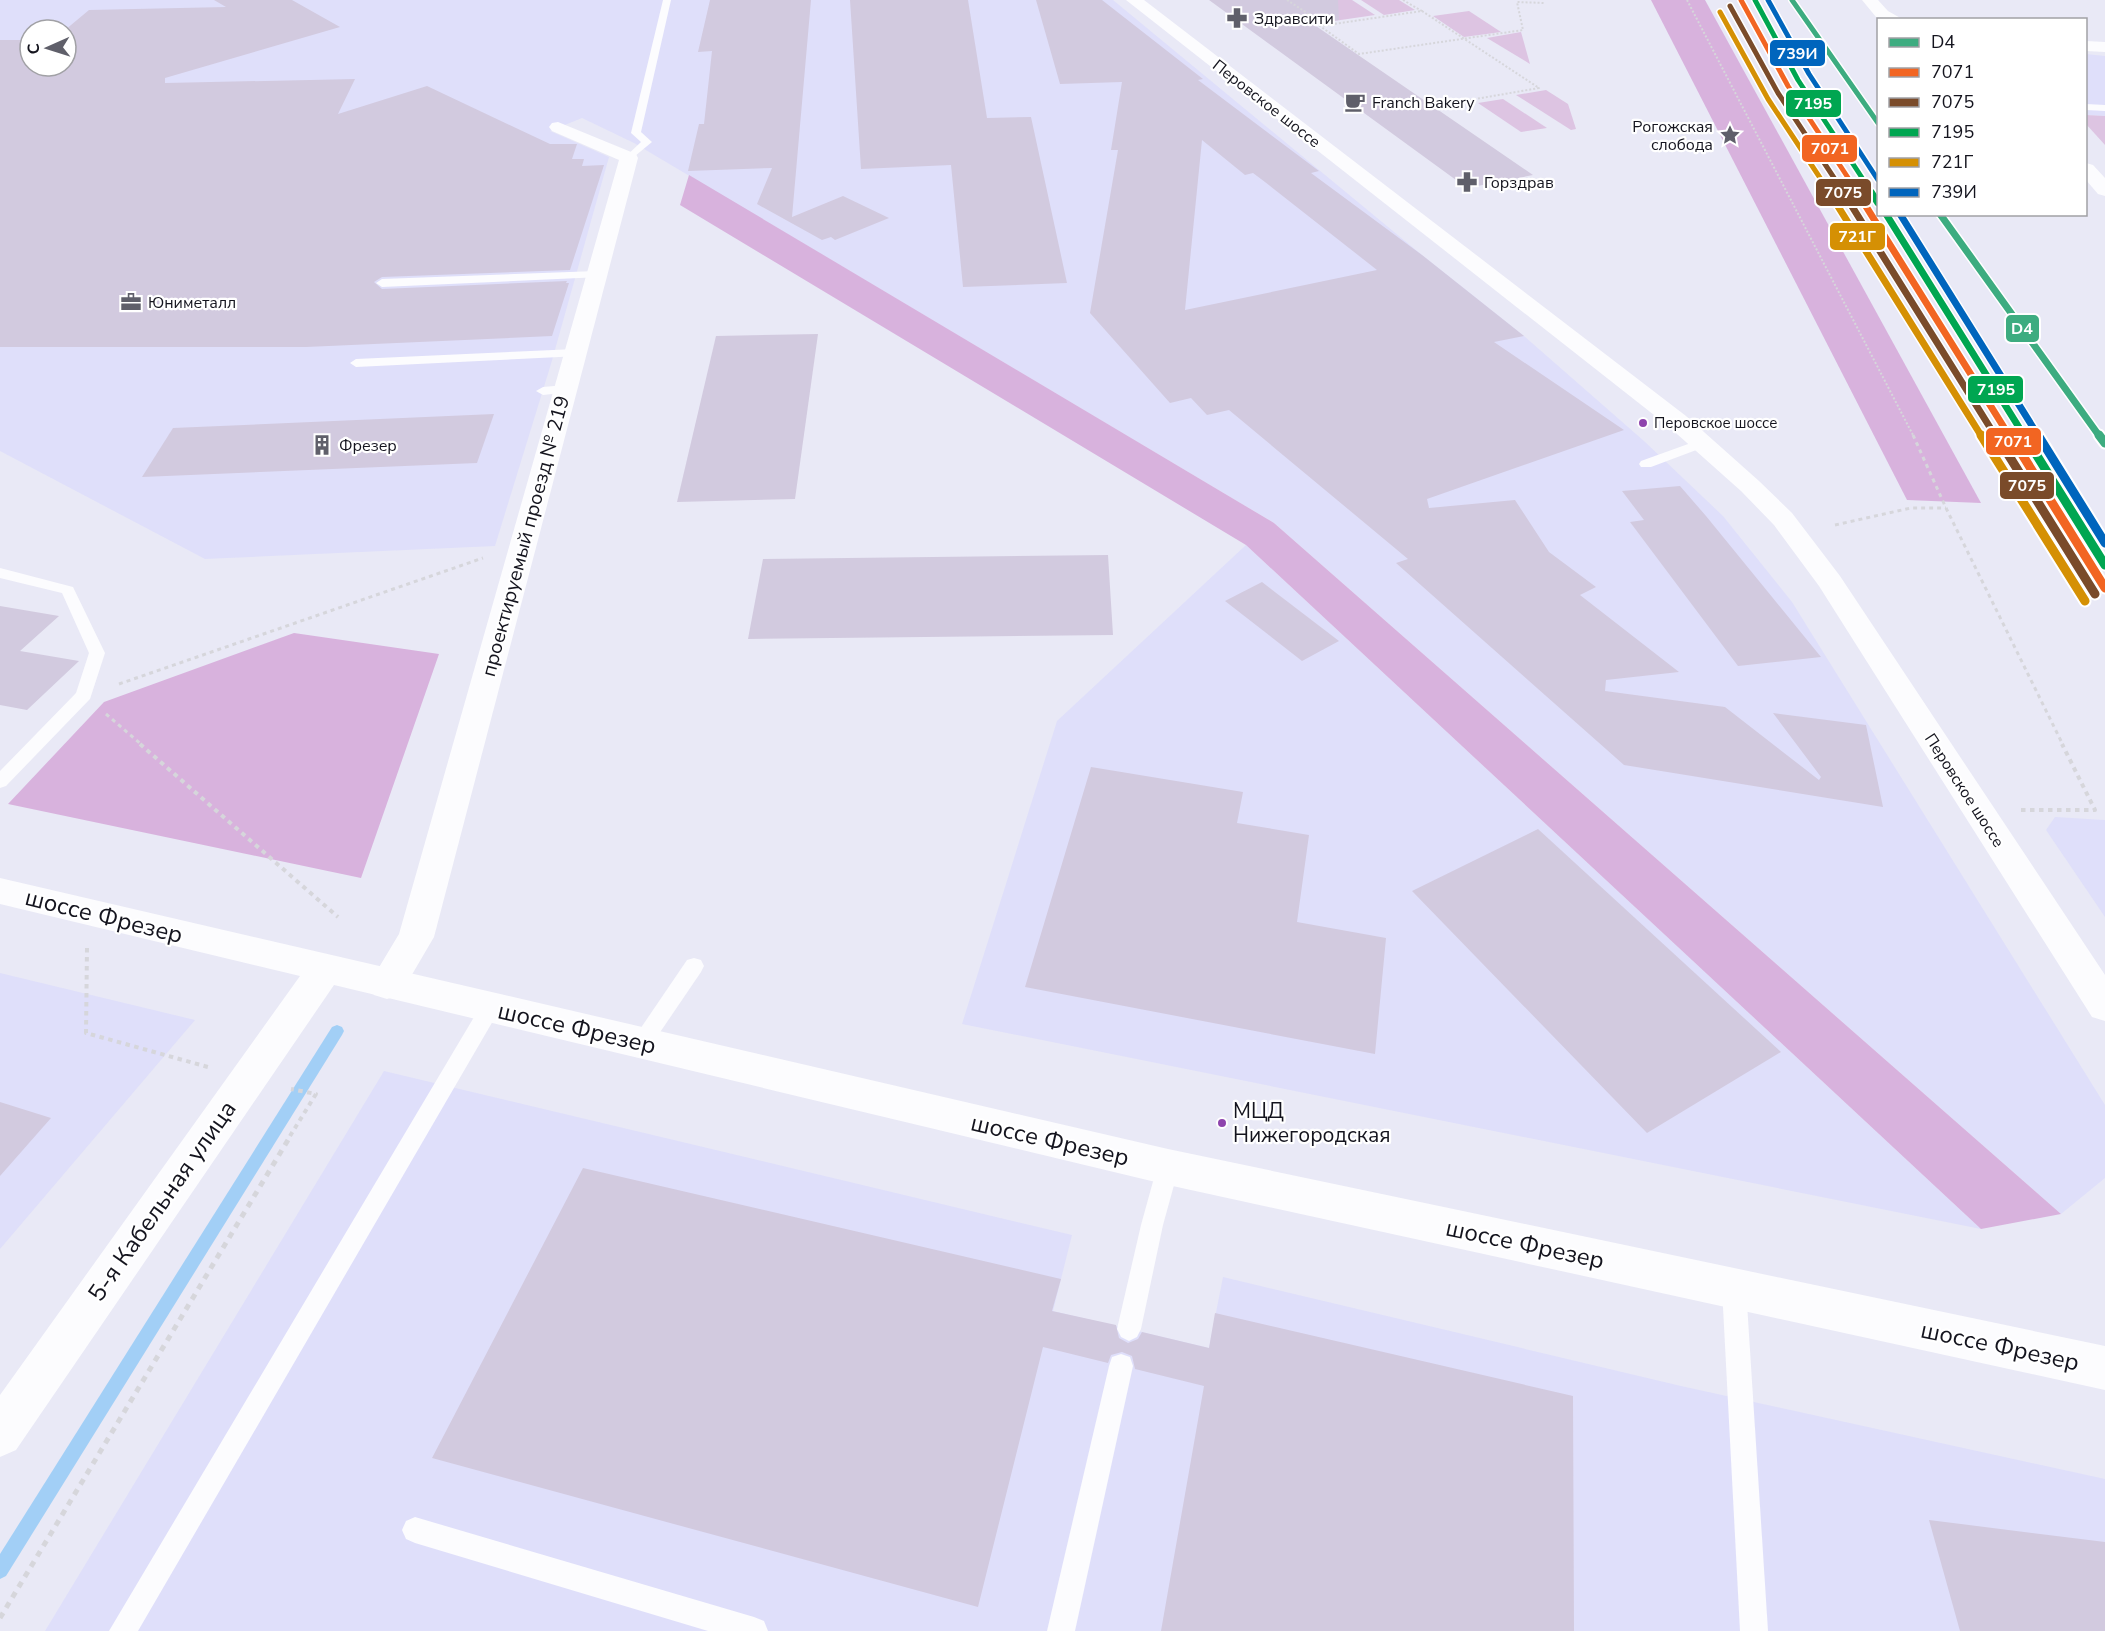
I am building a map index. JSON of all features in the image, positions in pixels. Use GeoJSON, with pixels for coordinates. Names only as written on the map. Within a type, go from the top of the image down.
{"type":"FeatureCollection","features":[{"type":"Feature","properties":{"kind":"street","name":"Перовское шоссе"},"geometry":{"type":"LineString","coordinates":[[1134,0],[1702,443],[1750,486],[1799,539],[2105,1006]]}},
{"type":"Feature","properties":{"kind":"street"},"geometry":{"type":"LineString","coordinates":[[1870,0],[1882,14],[1891,18]]}},
{"type":"Feature","properties":{"kind":"street"},"geometry":{"type":"LineString","coordinates":[[2087,45],[2105,47]]}},
{"type":"Feature","properties":{"kind":"street"},"geometry":{"type":"LineString","coordinates":[[558,127],[633,146]]}},
{"type":"Feature","properties":{"kind":"street","name":"проектируемый проезд № 219"},"geometry":{"type":"LineString","coordinates":[[387,984],[416,937],[554,390],[576,353],[633,146]]}},
{"type":"Feature","properties":{"kind":"street"},"geometry":{"type":"LineString","coordinates":[[2087,171],[2105,190]]}},
{"type":"Feature","properties":{"kind":"street","name":"шоссе Фрезер"},"geometry":{"type":"LineString","coordinates":[[0,891],[1168,1167],[2105,1368]]}},
{"type":"Feature","properties":{"kind":"street","name":"5-я Кабельная улица"},"geometry":{"type":"LineString","coordinates":[[0,1434],[262,1082],[325,969]]}},
{"type":"Feature","properties":{"kind":"lane","name":"проектируемый проезд № 219"},"geometry":{"type":"LineString","coordinates":[[633,146],[667,0]]}},
{"type":"Feature","properties":{"kind":"lane"},"geometry":{"type":"LineString","coordinates":[[2087,107],[2105,108]]}},
{"type":"Feature","properties":{"kind":"lane"},"geometry":{"type":"LineString","coordinates":[[382,283],[597,275]]}},
{"type":"Feature","properties":{"kind":"lane"},"geometry":{"type":"LineString","coordinates":[[356,363],[576,353]]}},
{"type":"Feature","properties":{"kind":"lane"},"geometry":{"type":"LineString","coordinates":[[1646,464],[1702,443]]}},
{"type":"Feature","properties":{"kind":"lane"},"geometry":{"type":"LineString","coordinates":[[0,573],[68,590],[97,653],[84,695],[0,782]]}},
{"type":"Feature","properties":{"kind":"lane"},"geometry":{"type":"LineString","coordinates":[[641,1044],[694,966]]}},
{"type":"Feature","properties":{"kind":"lane"},"geometry":{"type":"LineString","coordinates":[[123,1631],[490,1008]]}},
{"type":"Feature","properties":{"kind":"lane"},"geometry":{"type":"LineString","coordinates":[[1129,1329],[1152,1225],[1168,1167]]}},
{"type":"Feature","properties":{"kind":"lane"},"geometry":{"type":"LineString","coordinates":[[1734,1288],[1754,1631]]}},
{"type":"Feature","properties":{"kind":"lane"},"geometry":{"type":"LineString","coordinates":[[1061,1631],[1121,1366]]}},
{"type":"Feature","properties":{"kind":"lane"},"geometry":{"type":"LineString","coordinates":[[415,1530],[754,1631]]}},
{"type":"Feature","properties":{"kind":"path"},"geometry":{"type":"LineString","coordinates":[[1287,0],[1325,25]]}},
{"type":"Feature","properties":{"kind":"path"},"geometry":{"type":"LineString","coordinates":[[1403,0],[1539,88],[1441,105]]}},
{"type":"Feature","properties":{"kind":"path"},"geometry":{"type":"LineString","coordinates":[[1688,0],[1899,405],[1946,508],[2095,810],[2021,810]]}},
{"type":"Feature","properties":{"kind":"path"},"geometry":{"type":"LineString","coordinates":[[1422,11],[1320,26],[1359,54],[1523,30],[1517,2],[1545,3]]}},
{"type":"Feature","properties":{"kind":"path"},"geometry":{"type":"LineString","coordinates":[[1835,525],[1911,508],[1946,508]]}},
{"type":"Feature","properties":{"kind":"path"},"geometry":{"type":"LineString","coordinates":[[338,917],[84,695],[483,558]]}},
{"type":"Feature","properties":{"kind":"path"},"geometry":{"type":"LineString","coordinates":[[0,1618],[316,1094],[262,1082],[86,1033],[87,942]]}},
{"type":"Feature","properties":{"kind":"shaded area"},"geometry":{"type":"Polygon","coordinates":[[[0,0],[1113,0],[1422,255],[1524,336],[1644,441],[1723,516],[1792,602],[2105,1105],[2105,1178],[2061,1214],[1274,523],[634,143],[582,118],[550,131],[609,157],[551,364],[495,546],[205,559],[0,451],[0,0]]]}},
{"type":"Feature","properties":{"kind":"shaded area"},"geometry":{"type":"Polygon","coordinates":[[[1352,0],[1375,15],[1327,22],[1297,2],[1352,0]]]}},
{"type":"Feature","properties":{"kind":"shaded area"},"geometry":{"type":"Polygon","coordinates":[[[1361,0],[1399,0],[1415,10],[1384,15],[1361,0]]]}},
{"type":"Feature","properties":{"kind":"shaded area"},"geometry":{"type":"Polygon","coordinates":[[[1651,0],[1705,0],[1981,503],[1907,500],[1651,0]]]}},
{"type":"Feature","properties":{"kind":"shaded area"},"geometry":{"type":"Polygon","coordinates":[[[1469,11],[1501,32],[1464,37],[1433,16],[1469,11]]]}},
{"type":"Feature","properties":{"kind":"shaded area"},"geometry":{"type":"Polygon","coordinates":[[[1521,32],[1530,64],[1487,38],[1521,32]]]}},
{"type":"Feature","properties":{"kind":"shaded area"},"geometry":{"type":"Polygon","coordinates":[[[2087,54],[2105,56],[2105,116],[2087,115],[2087,54]]]}},
{"type":"Feature","properties":{"kind":"shaded area"},"geometry":{"type":"Polygon","coordinates":[[[1546,90],[1568,104],[1576,129],[1571,130],[1516,95],[1546,90]]]}},
{"type":"Feature","properties":{"kind":"shaded area"},"geometry":{"type":"Polygon","coordinates":[[[1503,99],[1547,128],[1521,132],[1478,103],[1503,99]]]}},
{"type":"Feature","properties":{"kind":"shaded area"},"geometry":{"type":"Polygon","coordinates":[[[2087,115],[2105,116],[2105,145],[2087,125],[2087,115]]]}},
{"type":"Feature","properties":{"kind":"shaded area"},"geometry":{"type":"Polygon","coordinates":[[[689,175],[1274,523],[2061,1214],[1981,1229],[1246,545],[680,205],[689,175]]]}},
{"type":"Feature","properties":{"kind":"shaded area"},"geometry":{"type":"Polygon","coordinates":[[[1246,545],[1981,1229],[962,1024],[1057,721],[1246,545]]]}},
{"type":"Feature","properties":{"kind":"shaded area"},"geometry":{"type":"Polygon","coordinates":[[[294,633],[439,654],[361,878],[8,804],[104,702],[294,633]]]}},
{"type":"Feature","properties":{"kind":"shaded area"},"geometry":{"type":"Polygon","coordinates":[[[2055,817],[2105,820],[2105,917],[2046,830],[2055,817]]]}},
{"type":"Feature","properties":{"kind":"shaded area"},"geometry":{"type":"Polygon","coordinates":[[[0,973],[195,1020],[0,1249],[0,973]]]}},
{"type":"Feature","properties":{"kind":"shaded area"},"geometry":{"type":"Polygon","coordinates":[[[384,1071],[1072,1235],[1053,1311],[1209,1348],[1223,1277],[1681,1386],[2105,1479],[2105,1631],[45,1631],[384,1071]]]}},
{"type":"Feature","properties":{"kind":"building"},"geometry":{"type":"Polygon","coordinates":[[[214,0],[292,0],[340,27],[165,78],[165,83],[355,79],[338,114],[427,86],[550,144],[577,144],[572,159],[584,159],[582,166],[604,165],[570,270],[382,277],[374,282],[382,289],[567,281],[566,283],[569,283],[552,336],[306,347],[0,347],[0,40],[18,40],[18,78],[78,78],[78,19],[89,10],[226,7],[214,0]]]}},
{"type":"Feature","properties":{"kind":"building"},"geometry":{"type":"Polygon","coordinates":[[[710,0],[811,0],[792,217],[843,196],[889,218],[835,240],[831,237],[822,240],[757,204],[772,168],[688,171],[699,124],[704,124],[712,51],[698,52],[710,0]]]}},
{"type":"Feature","properties":{"kind":"building"},"geometry":{"type":"Polygon","coordinates":[[[850,0],[968,0],[987,118],[1031,117],[1067,283],[963,287],[951,165],[861,169],[850,0]]]}},
{"type":"Feature","properties":{"kind":"building"},"geometry":{"type":"Polygon","coordinates":[[[1036,0],[1102,0],[1203,79],[1198,80],[1319,171],[1311,173],[1422,255],[1524,336],[1494,342],[1624,430],[1427,499],[1429,508],[1515,500],[1549,552],[1596,587],[1580,595],[1679,672],[1606,680],[1605,691],[1725,707],[1819,780],[1821,777],[1773,713],[1866,725],[1883,807],[1624,765],[1396,563],[1408,559],[1229,410],[1207,415],[1191,398],[1170,403],[1090,313],[1118,150],[1111,150],[1122,82],[1060,84],[1036,0]],[[1202,140],[1185,310],[1377,270],[1253,173],[1245,175],[1202,140]]]}},
{"type":"Feature","properties":{"kind":"building"},"geometry":{"type":"Polygon","coordinates":[[[1209,0],[1338,0],[1339,20],[1313,24],[1533,175],[1467,188],[1209,0]]]}},
{"type":"Feature","properties":{"kind":"building"},"geometry":{"type":"Polygon","coordinates":[[[818,334],[795,499],[677,502],[716,336],[818,334]]]}},
{"type":"Feature","properties":{"kind":"building","name":"Фрезер"},"geometry":{"type":"Polygon","coordinates":[[[494,414],[477,463],[142,477],[173,428],[494,414]]]}},
{"type":"Feature","properties":{"kind":"building"},"geometry":{"type":"Polygon","coordinates":[[[1680,486],[1821,657],[1738,666],[1630,522],[1644,520],[1622,491],[1680,486]]]}},
{"type":"Feature","properties":{"kind":"building"},"geometry":{"type":"Polygon","coordinates":[[[1108,555],[1113,635],[748,639],[763,559],[1108,555]]]}},
{"type":"Feature","properties":{"kind":"building"},"geometry":{"type":"Polygon","coordinates":[[[1262,582],[1339,641],[1302,661],[1225,601],[1262,582]]]}},
{"type":"Feature","properties":{"kind":"building"},"geometry":{"type":"Polygon","coordinates":[[[0,606],[59,616],[20,651],[79,661],[27,710],[0,705],[0,606]]]}},
{"type":"Feature","properties":{"kind":"building"},"geometry":{"type":"Polygon","coordinates":[[[1091,767],[1243,792],[1237,823],[1309,835],[1297,922],[1386,938],[1375,1054],[1025,987],[1091,767]]]}},
{"type":"Feature","properties":{"kind":"building"},"geometry":{"type":"Polygon","coordinates":[[[1538,829],[1781,1052],[1647,1133],[1412,891],[1538,829]]]}},
{"type":"Feature","properties":{"kind":"building"},"geometry":{"type":"Polygon","coordinates":[[[0,1102],[51,1118],[0,1176],[0,1102]]]}},
{"type":"Feature","properties":{"kind":"building"},"geometry":{"type":"Polygon","coordinates":[[[583,1168],[1061,1279],[1052,1311],[1116,1325],[1119,1338],[1128,1343],[1138,1339],[1142,1332],[1209,1348],[1215,1313],[1573,1396],[1574,1631],[1161,1631],[1204,1386],[1135,1369],[1132,1356],[1122,1352],[1111,1355],[1108,1363],[1043,1347],[978,1607],[432,1458],[583,1168]]]}},
{"type":"Feature","properties":{"kind":"building"},"geometry":{"type":"Polygon","coordinates":[[[1929,1520],[2105,1542],[2105,1631],[1960,1631],[1929,1520]]]}},
{"type":"Feature","properties":{"kind":"waterway"},"geometry":{"type":"LineString","coordinates":[[0,1570],[337,1031]]}},
{"type":"Feature","properties":{"kind":"transit line","name":"7071"},"geometry":{"type":"LineString","coordinates":[[1741,0],[1788,86],[1840,164],[2105,588]]}},
{"type":"Feature","properties":{"kind":"transit line","name":"7195"},"geometry":{"type":"LineString","coordinates":[[1755,0],[1798,80],[1877,201]]}},
{"type":"Feature","properties":{"kind":"transit line","name":"739И"},"geometry":{"type":"LineString","coordinates":[[1768,0],[1809,74],[1877,178]]}},
{"type":"Feature","properties":{"kind":"transit line","name":"D4"},"geometry":{"type":"LineString","coordinates":[[1792,0],[1877,122]]}},
{"type":"Feature","properties":{"kind":"transit line","name":"7075"},"geometry":{"type":"LineString","coordinates":[[1730,6],[1778,93],[1830,171],[2095,594]]}},
{"type":"Feature","properties":{"kind":"transit line","name":"721Г"},"geometry":{"type":"LineString","coordinates":[[1720,12],[1768,99],[1820,177],[2085,601]]}},
{"type":"Feature","properties":{"kind":"transit line","name":"7195"},"geometry":{"type":"LineString","coordinates":[[1887,216],[2105,565]]}},
{"type":"Feature","properties":{"kind":"transit line","name":"739И"},"geometry":{"type":"LineString","coordinates":[[1901,216],[2105,543]]}},
{"type":"Feature","properties":{"kind":"transit line","name":"D4"},"geometry":{"type":"LineString","coordinates":[[1941,216],[2105,443]]}},
{"type":"Feature","properties":{"kind":"place","name":"Здравсити"},"geometry":{"type":"Point","coordinates":[1237,18]}},
{"type":"Feature","properties":{"kind":"place","name":"Franch Bakery"},"geometry":{"type":"Point","coordinates":[1355,102]}},
{"type":"Feature","properties":{"kind":"place","name":"Рогожская слобода"},"geometry":{"type":"Point","coordinates":[1730,135]}},
{"type":"Feature","properties":{"kind":"place","name":"Горздрав"},"geometry":{"type":"Point","coordinates":[1467,182]}},
{"type":"Feature","properties":{"kind":"place","name":"Юниметалл"},"geometry":{"type":"Point","coordinates":[131,302]}},
{"type":"Feature","properties":{"kind":"place","name":"Перовское шоссе"},"geometry":{"type":"Point","coordinates":[1643,423]}},
{"type":"Feature","properties":{"kind":"place","name":"Фрезер"},"geometry":{"type":"Point","coordinates":[322,445]}},
{"type":"Feature","properties":{"kind":"place","name":"МЦД Нижегородская"},"geometry":{"type":"Point","coordinates":[1222,1123]}}]}
